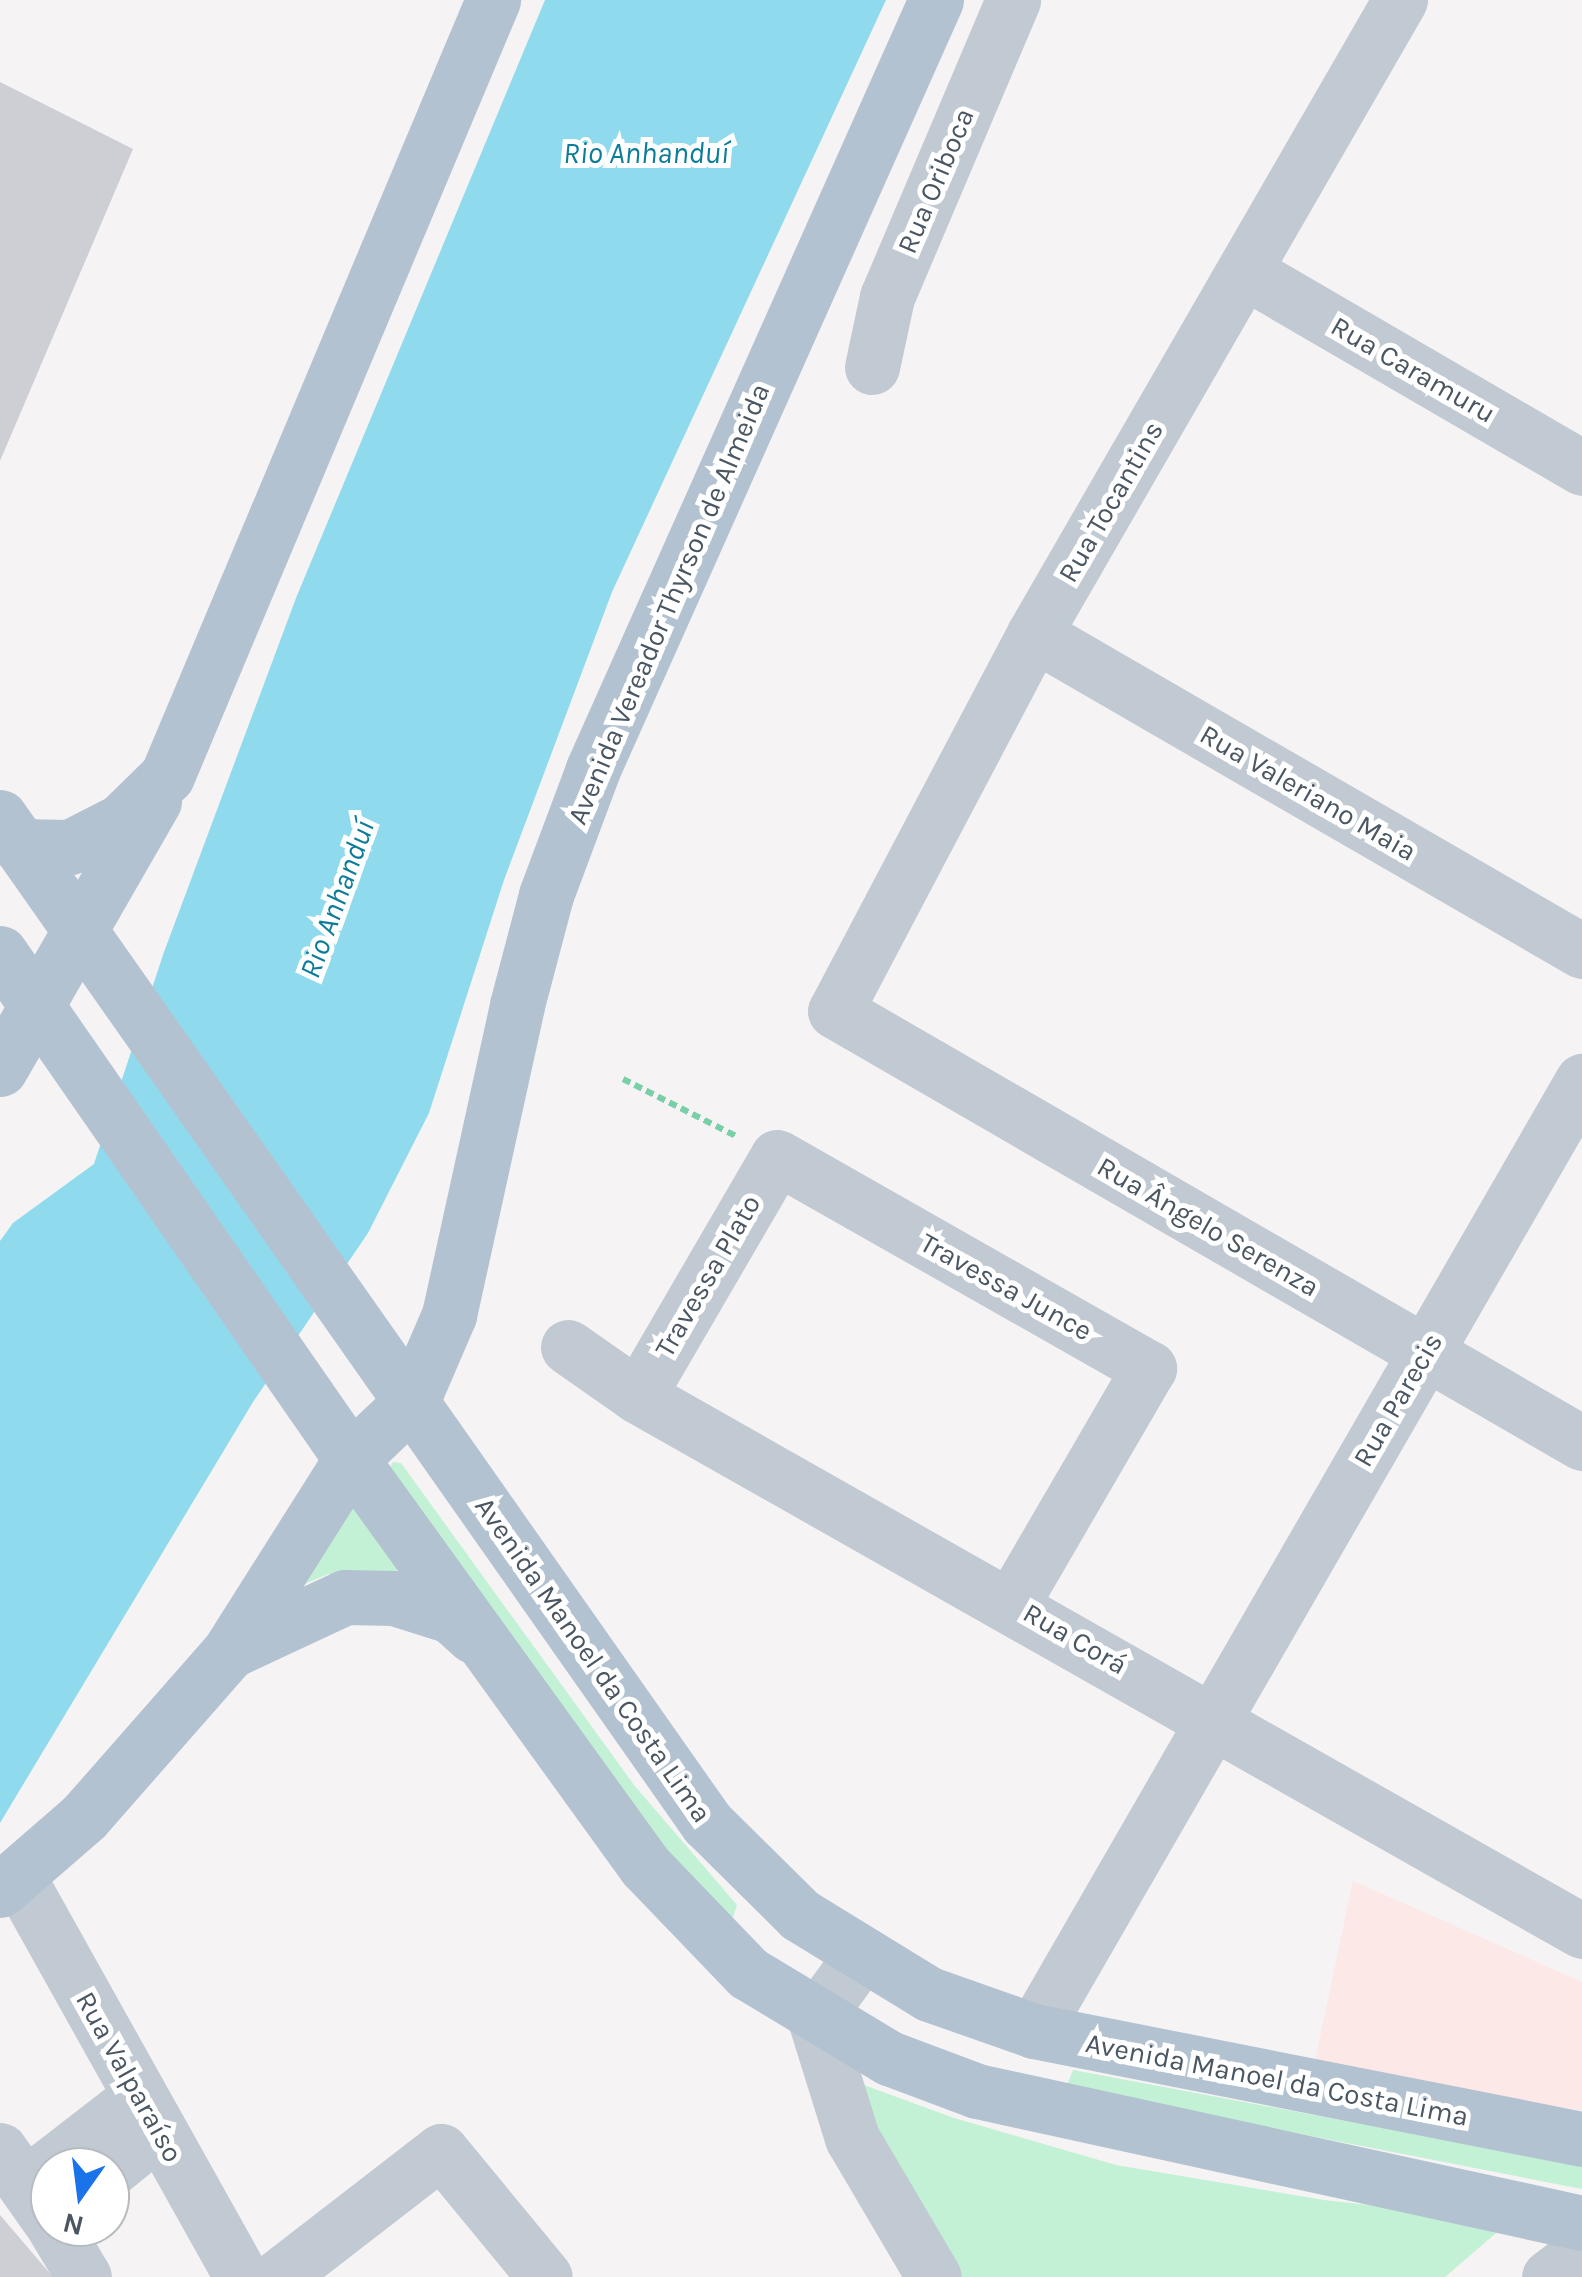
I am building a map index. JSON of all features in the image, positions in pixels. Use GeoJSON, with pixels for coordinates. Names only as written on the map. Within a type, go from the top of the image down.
{"type":"FeatureCollection","features":[{"type":"Feature","properties":{"kind":"main road"},"geometry":{"type":"LineString","coordinates":[[0,1069],[52,1026],[95,956],[494,0]]}},
{"type":"Feature","properties":{"kind":"main road","name":"Avenida Vereador Thyrson de Almeida"},"geometry":{"type":"LineString","coordinates":[[412,1402],[449,1315],[517,1005],[580,805],[640,655],[936,0]]}},
{"type":"Feature","properties":{"kind":"main road"},"geometry":{"type":"LineString","coordinates":[[10,831],[70,847],[120,821],[167,776]]}},
{"type":"Feature","properties":{"kind":"main road","name":"Avenida Manoel da Costa Lima"},"geometry":{"type":"LineString","coordinates":[[10,831],[358,1335],[412,1402],[707,1823],[800,1915],[860,1957],[929,1994],[1034,2031],[1582,2139]]}},
{"type":"Feature","properties":{"kind":"main road"},"geometry":{"type":"LineString","coordinates":[[0,953],[351,1459],[646,1866],[748,1973],[815,2019],[889,2058],[977,2091],[1582,2223]]}},
{"type":"Feature","properties":{"kind":"main road"},"geometry":{"type":"LineString","coordinates":[[9,1884],[84,1817],[229,1652],[351,1459],[412,1402]]}},
{"type":"Feature","properties":{"kind":"main road"},"geometry":{"type":"LineString","coordinates":[[229,1652],[344,1597],[394,1598],[451,1616],[490,1652]]}},
{"type":"Feature","properties":{"kind":"street","name":"Rua Oriboca"},"geometry":{"type":"LineString","coordinates":[[872,367],[887,297],[1014,0]]}},
{"type":"Feature","properties":{"kind":"street","name":"Rua Tocantins"},"geometry":{"type":"LineString","coordinates":[[834,1011],[1034,634],[1400,0]]}},
{"type":"Feature","properties":{"kind":"street","name":"Rua Caramuru"},"geometry":{"type":"LineString","coordinates":[[1244,271],[1582,468]]}},
{"type":"Feature","properties":{"kind":"street","name":"Rua Valeriano Maia"},"geometry":{"type":"LineString","coordinates":[[1034,634],[1582,951]]}},
{"type":"Feature","properties":{"kind":"street","name":"Rua Ângelo Serenza"},"geometry":{"type":"LineString","coordinates":[[834,1011],[1582,1443]]}},
{"type":"Feature","properties":{"kind":"street","name":"Rua Parecis"},"geometry":{"type":"LineString","coordinates":[[1034,2031],[1582,1081]]}},
{"type":"Feature","properties":{"kind":"street","name":"Travessa Plato"},"geometry":{"type":"LineString","coordinates":[[638,1396],[777,1158]]}},
{"type":"Feature","properties":{"kind":"street","name":"Travessa Junce"},"geometry":{"type":"LineString","coordinates":[[777,1158],[1149,1368],[1012,1603]]}},
{"type":"Feature","properties":{"kind":"street","name":"Rua Corá"},"geometry":{"type":"LineString","coordinates":[[568,1347],[638,1396],[1012,1603],[1582,1931]]}},
{"type":"Feature","properties":{"kind":"street","name":"Rua Valparaíso"},"geometry":{"type":"LineString","coordinates":[[9,1884],[150,2113],[242,2277]]}},
{"type":"Feature","properties":{"kind":"street"},"geometry":{"type":"LineString","coordinates":[[860,1957],[815,2019],[852,2138],[934,2277]]}},
{"type":"Feature","properties":{"kind":"street"},"geometry":{"type":"LineString","coordinates":[[126,2147],[150,2113]]}},
{"type":"Feature","properties":{"kind":"street"},"geometry":{"type":"LineString","coordinates":[[108,2147],[150,2113]]}},
{"type":"Feature","properties":{"kind":"street"},"geometry":{"type":"LineString","coordinates":[[278,2277],[442,2151],[546,2277]]}},
{"type":"Feature","properties":{"kind":"street"},"geometry":{"type":"LineString","coordinates":[[65,2247],[84,2277]]}},
{"type":"Feature","properties":{"kind":"street"},"geometry":{"type":"LineString","coordinates":[[1550,2277],[1582,2252]]}},
{"type":"Feature","properties":{"kind":"path"},"geometry":{"type":"LineString","coordinates":[[622,1078],[777,1158]]}},
{"type":"Feature","properties":{"kind":"shaded area"},"geometry":{"type":"Polygon","coordinates":[[[1353,1881],[1582,1982],[1582,2110],[1311,2080],[1353,1881]]]}},
{"type":"Feature","properties":{"kind":"green space"},"geometry":{"type":"Polygon","coordinates":[[[393,1462],[401,1463],[634,1785],[737,1905],[732,1920],[693,1892],[389,1469],[393,1462]]]}},
{"type":"Feature","properties":{"kind":"green space"},"geometry":{"type":"Polygon","coordinates":[[[349,1502],[426,1590],[365,1575],[328,1574],[281,1594],[349,1502]]]}},
{"type":"Feature","properties":{"kind":"green space"},"geometry":{"type":"Polygon","coordinates":[[[1073,2070],[1582,2165],[1582,2189],[1066,2088],[1073,2070]]]}},
{"type":"Feature","properties":{"kind":"green space"},"geometry":{"type":"Polygon","coordinates":[[[842,2077],[954,2118],[1116,2165],[1324,2200],[1510,2221],[1445,2277],[949,2277],[842,2077]]]}},
{"type":"Feature","properties":{"kind":"water","name":"Rio Anhanduí"},"geometry":{"type":"Polygon","coordinates":[[[545,0],[886,0],[612,592],[504,880],[429,1113],[368,1233],[253,1402],[0,1823],[0,1241],[13,1223],[94,1164],[164,952],[296,598],[545,0]]]}},
{"type":"Feature","properties":{"kind":"building"},"geometry":{"type":"Polygon","coordinates":[[[0,82],[133,149],[0,461],[0,82]]]}},
{"type":"Feature","properties":{"kind":"building"},"geometry":{"type":"Polygon","coordinates":[[[0,2215],[53,2277],[0,2277],[0,2215]]]}}]}
